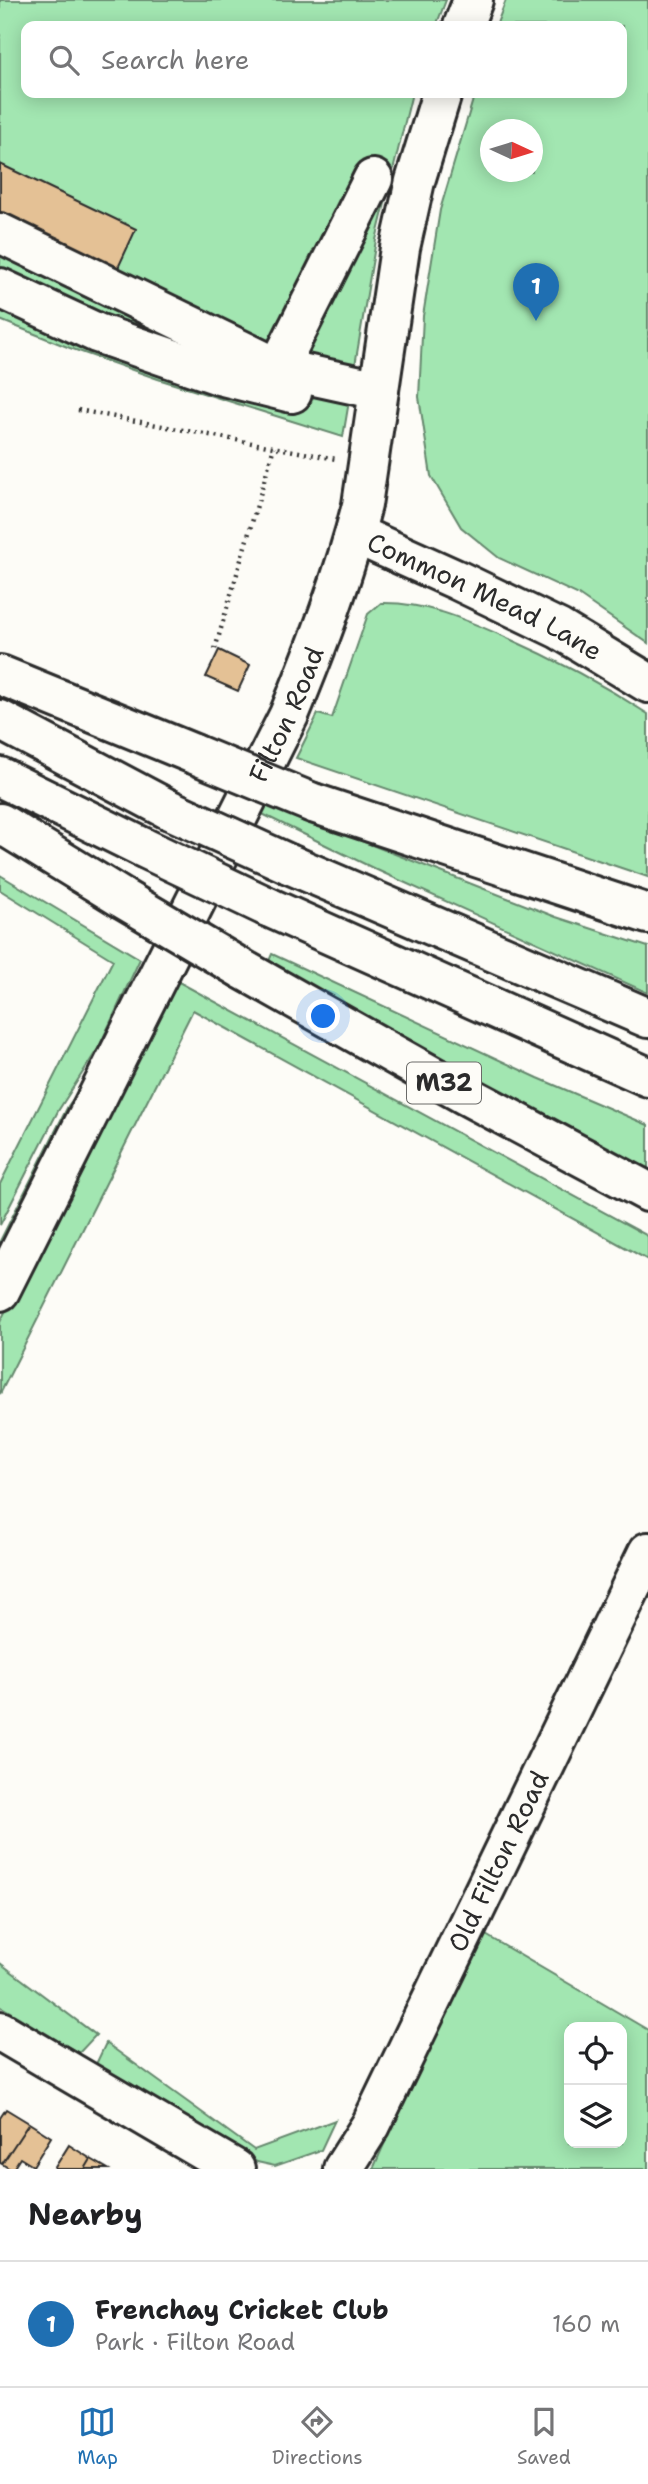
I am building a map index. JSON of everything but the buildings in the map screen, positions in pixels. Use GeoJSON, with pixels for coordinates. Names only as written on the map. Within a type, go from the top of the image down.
{"type":"FeatureCollection","features":[{"type":"Feature","properties":{"kind":"main road"},"geometry":{"type":"LineString","coordinates":[[465,21],[473,0]]}},
{"type":"Feature","properties":{"kind":"main road","name":"Filton Road"},"geometry":{"type":"LineString","coordinates":[[0,1291],[289,715],[318,642],[355,534],[368,465],[400,248],[415,181],[440,98]]}},
{"type":"Feature","properties":{"kind":"main road"},"geometry":{"type":"LineString","coordinates":[[278,368],[373,179]]}},
{"type":"Feature","properties":{"kind":"main road"},"geometry":{"type":"LineString","coordinates":[[0,233],[278,368],[378,399]]}},
{"type":"Feature","properties":{"kind":"main road"},"geometry":{"type":"LineString","coordinates":[[0,288],[97,333],[219,375],[331,402],[378,399]]}},
{"type":"Feature","properties":{"kind":"main road","name":"Common Mead Lane"},"geometry":{"type":"LineString","coordinates":[[355,534],[559,629],[648,683]]}},
{"type":"Feature","properties":{"kind":"main road"},"geometry":{"type":"LineString","coordinates":[[0,675],[313,803],[648,914]]}},
{"type":"Feature","properties":{"kind":"main road"},"geometry":{"type":"LineString","coordinates":[[0,720],[168,810],[648,1018]]}},
{"type":"Feature","properties":{"kind":"main road"},"geometry":{"type":"LineString","coordinates":[[0,777],[268,907],[648,1077]]}},
{"type":"Feature","properties":{"kind":"main road","name":"M32"},"geometry":{"type":"LineString","coordinates":[[0,823],[242,969],[464,1094],[648,1192]]}},
{"type":"Feature","properties":{"kind":"main road","name":"Old Filton Road"},"geometry":{"type":"LineString","coordinates":[[343,2169],[371,2125],[648,1552]]}},
{"type":"Feature","properties":{"kind":"main road"},"geometry":{"type":"LineString","coordinates":[[0,2031],[236,2169]]}},
{"type":"Feature","properties":{"kind":"path"},"geometry":{"type":"LineString","coordinates":[[78,410],[368,465]]}},
{"type":"Feature","properties":{"kind":"path"},"geometry":{"type":"LineString","coordinates":[[215,649],[274,447]]}},
{"type":"Feature","properties":{"kind":"green space"},"geometry":{"type":"Polygon","coordinates":[[[0,0],[446,0],[438,21],[21,21],[21,98],[411,98],[376,240],[343,437],[158,379],[0,320],[0,0]]]}},
{"type":"Feature","properties":{"kind":"green space"},"geometry":{"type":"Polygon","coordinates":[[[506,0],[648,0],[648,643],[577,594],[499,558],[461,527],[431,476],[419,397],[423,316],[440,210],[474,98],[627,98],[627,21],[498,21],[506,0]]]}},
{"type":"Feature","properties":{"kind":"green space"},"geometry":{"type":"Polygon","coordinates":[[[381,603],[414,605],[475,624],[560,663],[648,714],[648,877],[296,758],[318,714],[332,718],[368,614],[381,603]]]}},
{"type":"Feature","properties":{"kind":"green space"},"geometry":{"type":"Polygon","coordinates":[[[267,804],[556,917],[648,947],[648,993],[377,870],[248,807],[267,804]]]}},
{"type":"Feature","properties":{"kind":"green space"},"geometry":{"type":"Polygon","coordinates":[[[0,875],[140,959],[99,1047],[58,1111],[0,1225],[0,1184],[113,960],[0,890],[0,875]]]}},
{"type":"Feature","properties":{"kind":"green space"},"geometry":{"type":"Polygon","coordinates":[[[272,954],[538,1078],[648,1125],[648,1177],[268,963],[272,954]]]}},
{"type":"Feature","properties":{"kind":"green space"},"geometry":{"type":"Polygon","coordinates":[[[175,980],[648,1236],[648,1260],[193,1010],[0,1394],[0,1322],[131,1059],[175,980]]]}},
{"type":"Feature","properties":{"kind":"green space"},"geometry":{"type":"Polygon","coordinates":[[[93,1071],[0,1258],[0,1241],[68,1106],[93,1071]]]}},
{"type":"Feature","properties":{"kind":"green space"},"geometry":{"type":"Polygon","coordinates":[[[479,1931],[648,2030],[648,2169],[373,2169],[479,1931]]]}},
{"type":"Feature","properties":{"kind":"green space"},"geometry":{"type":"Polygon","coordinates":[[[0,1963],[96,2035],[79,2053],[0,2006],[0,1963]]]}},
{"type":"Feature","properties":{"kind":"green space"},"geometry":{"type":"Polygon","coordinates":[[[106,2043],[254,2150],[335,2120],[321,2150],[275,2166],[257,2162],[96,2064],[106,2043]]]}},
{"type":"Feature","properties":{"kind":"place","name":"Frenchay Cricket Club"},"geometry":{"type":"Point","coordinates":[536,321]}}]}
